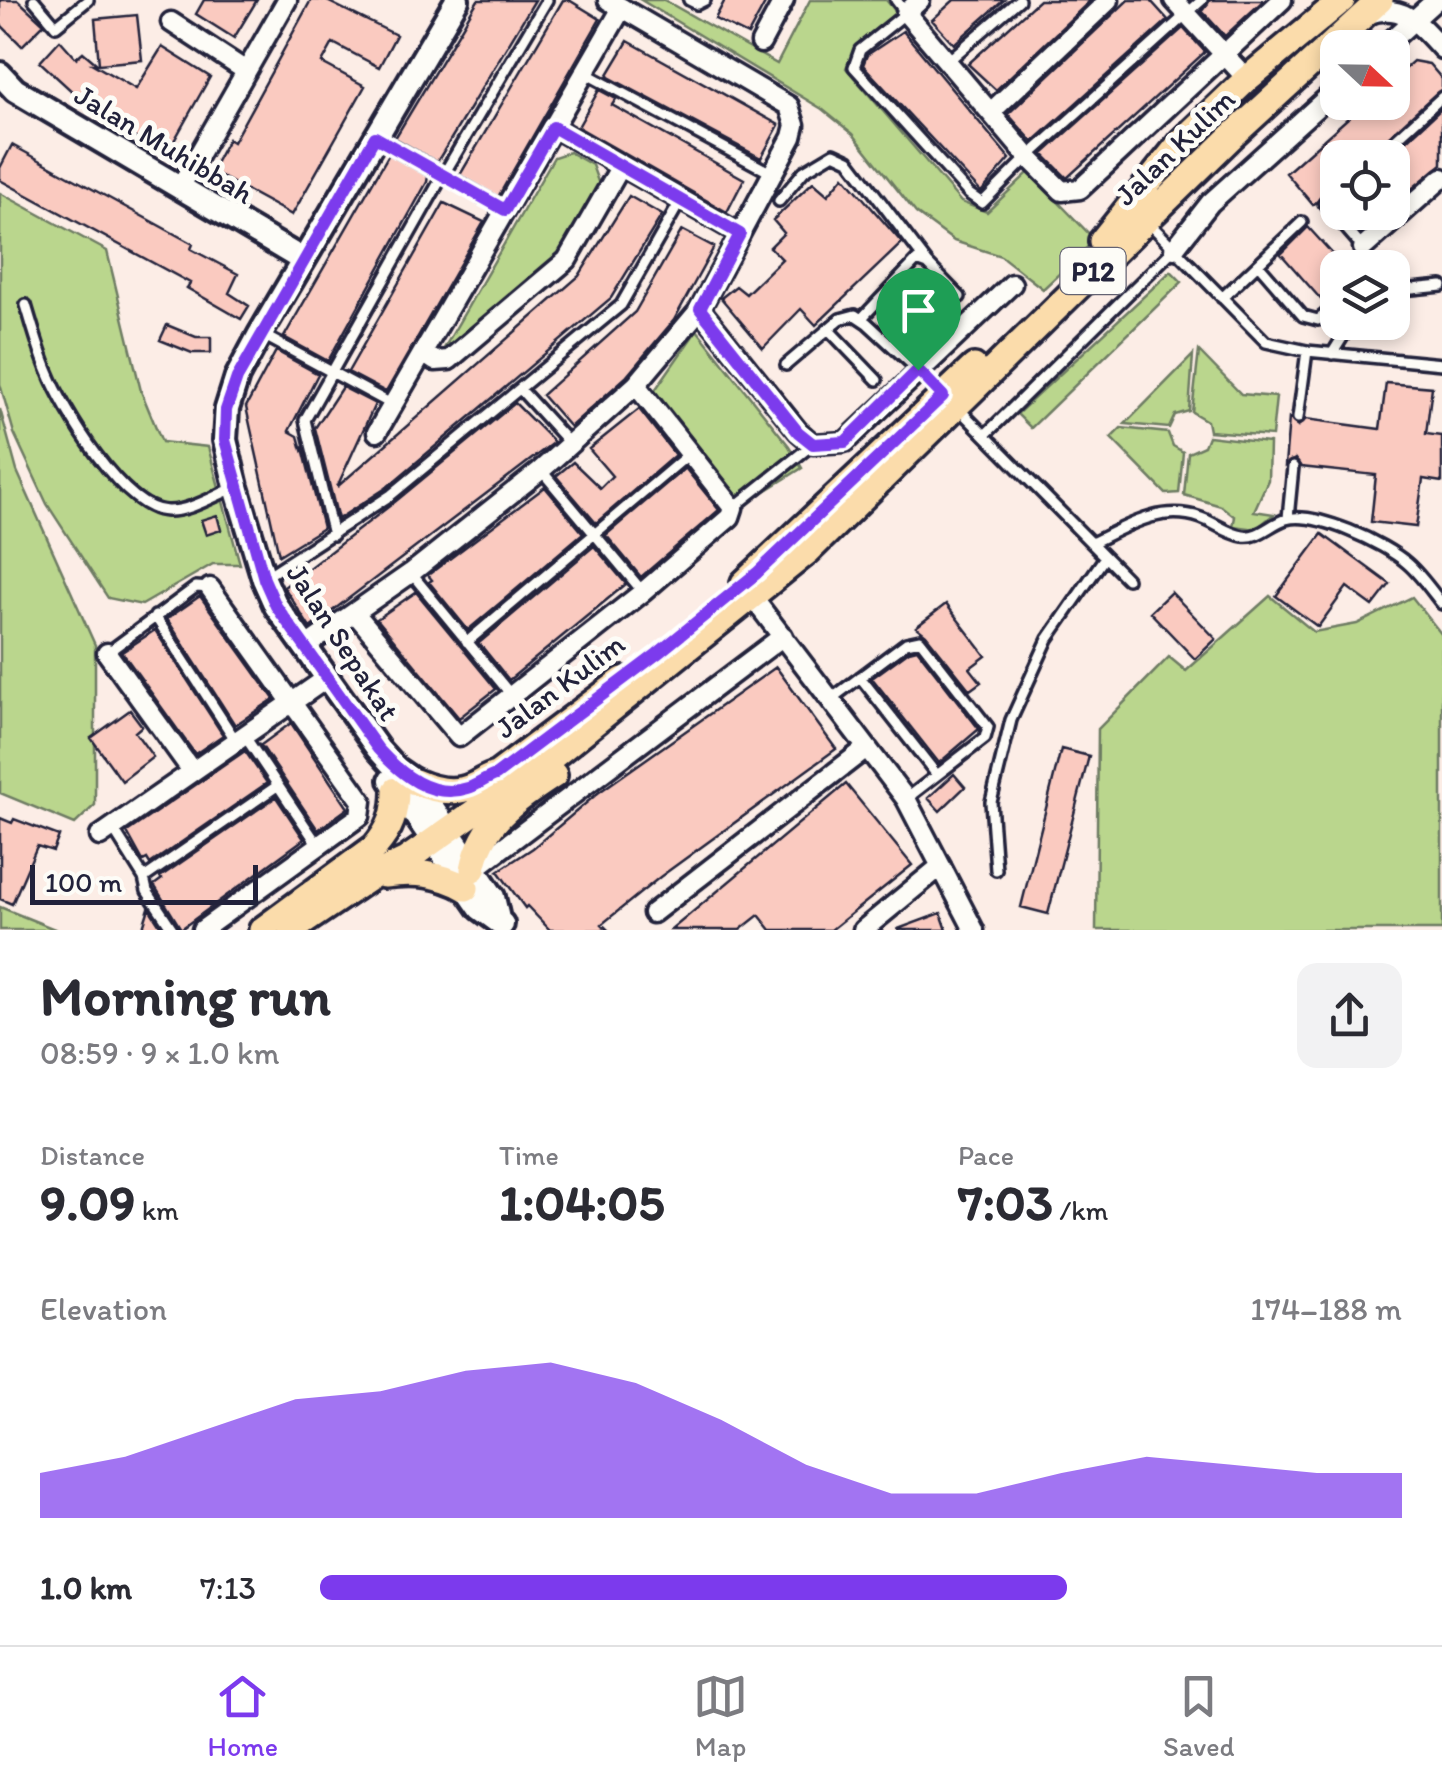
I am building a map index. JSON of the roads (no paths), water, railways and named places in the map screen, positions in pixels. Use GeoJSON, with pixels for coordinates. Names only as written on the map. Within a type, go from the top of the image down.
{"type":"FeatureCollection","features":[{"type":"Feature","properties":{"kind":"main road","name":"Jalan Kulim"},"geometry":{"type":"LineString","coordinates":[[435,828],[496,775],[757,573],[950,402],[1301,70],[1361,6]]}},
{"type":"Feature","properties":{"kind":"main road","name":"Jalan Kulim"},"geometry":{"type":"LineString","coordinates":[[305,926],[372,876],[400,844],[435,828],[594,725],[808,551],[1113,230],[1181,142],[1247,79],[1361,6]]}},
{"type":"Feature","properties":{"kind":"main road"},"geometry":{"type":"LineString","coordinates":[[1247,79],[1264,91],[1301,70]]}},
{"type":"Feature","properties":{"kind":"main road"},"geometry":{"type":"LineString","coordinates":[[372,876],[426,873],[472,878],[481,840],[489,825],[564,768],[594,725]]}},
{"type":"Feature","properties":{"kind":"main road"},"geometry":{"type":"LineString","coordinates":[[262,930],[376,846],[386,834],[406,786],[456,790],[470,788],[496,775]]}},
{"type":"Feature","properties":{"kind":"street"},"geometry":{"type":"LineString","coordinates":[[179,189],[286,0]]}},
{"type":"Feature","properties":{"kind":"street","name":"Jalan Sepakat"},"geometry":{"type":"LineString","coordinates":[[457,0],[260,334],[237,378],[226,410],[225,440],[264,579],[276,606],[472,878],[480,908],[503,925]]}},
{"type":"Feature","properties":{"kind":"street"},"geometry":{"type":"LineString","coordinates":[[762,43],[784,0]]}},
{"type":"Feature","properties":{"kind":"street"},"geometry":{"type":"LineString","coordinates":[[992,112],[1109,0]]}},
{"type":"Feature","properties":{"kind":"street"},"geometry":{"type":"LineString","coordinates":[[908,4],[948,62],[1062,191],[1080,189],[1282,0]]}},
{"type":"Feature","properties":{"kind":"street"},"geometry":{"type":"LineString","coordinates":[[1361,6],[1401,12],[1436,0]]}},
{"type":"Feature","properties":{"kind":"street"},"geometry":{"type":"LineString","coordinates":[[305,647],[411,572],[541,470],[636,385],[700,309],[792,137],[794,116],[789,106],[615,4],[584,73],[377,432]]}},
{"type":"Feature","properties":{"kind":"street"},"geometry":{"type":"LineString","coordinates":[[1180,7],[1247,79]]}},
{"type":"Feature","properties":{"kind":"street"},"geometry":{"type":"LineString","coordinates":[[1397,30],[1413,10]]}},
{"type":"Feature","properties":{"kind":"street"},"geometry":{"type":"LineString","coordinates":[[1413,10],[1442,49]]}},
{"type":"Feature","properties":{"kind":"street"},"geometry":{"type":"LineString","coordinates":[[171,22],[246,71]]}},
{"type":"Feature","properties":{"kind":"street","name":"Jalan Muhibbah"},"geometry":{"type":"LineString","coordinates":[[5,88],[303,260]]}},
{"type":"Feature","properties":{"kind":"street"},"geometry":{"type":"LineString","coordinates":[[1174,248],[1210,203],[1320,104]]}},
{"type":"Feature","properties":{"kind":"street"},"geometry":{"type":"LineString","coordinates":[[553,127],[740,234]]}},
{"type":"Feature","properties":{"kind":"street"},"geometry":{"type":"LineString","coordinates":[[423,352],[435,360],[448,360],[567,260],[621,166]]}},
{"type":"Feature","properties":{"kind":"street"},"geometry":{"type":"LineString","coordinates":[[1363,248],[1442,178]]}},
{"type":"Feature","properties":{"kind":"street"},"geometry":{"type":"LineString","coordinates":[[700,309],[798,432],[813,444],[845,442],[1012,284]]}},
{"type":"Feature","properties":{"kind":"street"},"geometry":{"type":"LineString","coordinates":[[918,370],[950,402]]}},
{"type":"Feature","properties":{"kind":"street"},"geometry":{"type":"LineString","coordinates":[[512,696],[730,517],[733,508],[636,385]]}},
{"type":"Feature","properties":{"kind":"street"},"geometry":{"type":"LineString","coordinates":[[202,930],[360,816],[362,801],[210,588]]}},
{"type":"Feature","properties":{"kind":"street"},"geometry":{"type":"LineString","coordinates":[[753,598],[906,799],[974,930]]}},
{"type":"Feature","properties":{"kind":"street","name":"Jalan Sepakat"},"geometry":{"type":"LineString","coordinates":[[355,613],[459,737],[512,696]]}},
{"type":"Feature","properties":{"kind":"street"},"geometry":{"type":"LineString","coordinates":[[472,878],[481,864],[783,636]]}},
{"type":"Feature","properties":{"kind":"street"},"geometry":{"type":"LineString","coordinates":[[106,653],[192,771]]}},
{"type":"Feature","properties":{"kind":"street"},"geometry":{"type":"LineString","coordinates":[[106,832],[327,678]]}},
{"type":"Feature","properties":{"kind":"street"},"geometry":{"type":"LineString","coordinates":[[653,913],[864,748]]}},
{"type":"Feature","properties":{"kind":"street"},"geometry":{"type":"LineString","coordinates":[[863,930],[942,866]]}},
{"type":"Feature","properties":{"kind":"lane"},"geometry":{"type":"LineString","coordinates":[[34,0],[56,26],[88,0]]}},
{"type":"Feature","properties":{"kind":"lane"},"geometry":{"type":"LineString","coordinates":[[334,535],[305,420],[547,0]]}},
{"type":"Feature","properties":{"kind":"lane"},"geometry":{"type":"LineString","coordinates":[[689,0],[697,4],[705,0]]}},
{"type":"Feature","properties":{"kind":"lane"},"geometry":{"type":"LineString","coordinates":[[948,62],[1019,0]]}},
{"type":"Feature","properties":{"kind":"lane"},"geometry":{"type":"LineString","coordinates":[[908,4],[860,50],[854,66],[969,194],[982,203],[1180,7],[1202,0]]}},
{"type":"Feature","properties":{"kind":"lane"},"geometry":{"type":"LineString","coordinates":[[584,73],[773,174]]}},
{"type":"Feature","properties":{"kind":"lane"},"geometry":{"type":"LineString","coordinates":[[1395,140],[1442,97]]}},
{"type":"Feature","properties":{"kind":"lane"},"geometry":{"type":"LineString","coordinates":[[375,137],[505,210]]}},
{"type":"Feature","properties":{"kind":"lane"},"geometry":{"type":"LineString","coordinates":[[779,201],[804,171],[834,154],[849,160],[928,264],[960,297]]}},
{"type":"Feature","properties":{"kind":"lane"},"geometry":{"type":"LineString","coordinates":[[264,579],[391,495],[621,305],[680,200]]}},
{"type":"Feature","properties":{"kind":"lane"},"geometry":{"type":"LineString","coordinates":[[1145,220],[1266,342],[1307,351],[1442,364]]}},
{"type":"Feature","properties":{"kind":"lane"},"geometry":{"type":"LineString","coordinates":[[1222,298],[1302,222]]}},
{"type":"Feature","properties":{"kind":"lane"},"geometry":{"type":"LineString","coordinates":[[1347,230],[1363,248]]}},
{"type":"Feature","properties":{"kind":"lane"},"geometry":{"type":"LineString","coordinates":[[985,435],[1174,248]]}},
{"type":"Feature","properties":{"kind":"lane"},"geometry":{"type":"LineString","coordinates":[[860,318],[916,260],[928,264]]}},
{"type":"Feature","properties":{"kind":"lane"},"geometry":{"type":"LineString","coordinates":[[1258,264],[1304,316],[1320,318]]}},
{"type":"Feature","properties":{"kind":"lane"},"geometry":{"type":"LineString","coordinates":[[1410,289],[1442,286]]}},
{"type":"Feature","properties":{"kind":"lane"},"geometry":{"type":"LineString","coordinates":[[26,305],[49,375],[70,415],[131,494],[167,511],[236,487]]}},
{"type":"Feature","properties":{"kind":"lane"},"geometry":{"type":"LineString","coordinates":[[786,365],[840,319],[854,315],[918,370]]}},
{"type":"Feature","properties":{"kind":"lane"},"geometry":{"type":"LineString","coordinates":[[828,329],[877,380]]}},
{"type":"Feature","properties":{"kind":"lane"},"geometry":{"type":"LineString","coordinates":[[260,334],[393,404]]}},
{"type":"Feature","properties":{"kind":"lane"},"geometry":{"type":"LineString","coordinates":[[1332,354],[1341,340]]}},
{"type":"Feature","properties":{"kind":"lane"},"geometry":{"type":"LineString","coordinates":[[1298,418],[1307,351]]}},
{"type":"Feature","properties":{"kind":"lane"},"geometry":{"type":"LineString","coordinates":[[520,389],[570,444]]}},
{"type":"Feature","properties":{"kind":"lane"},"geometry":{"type":"LineString","coordinates":[[950,402],[1127,580]]}},
{"type":"Feature","properties":{"kind":"lane"},"geometry":{"type":"LineString","coordinates":[[733,508],[813,444]]}},
{"type":"Feature","properties":{"kind":"lane"},"geometry":{"type":"LineString","coordinates":[[467,642],[691,453]]}},
{"type":"Feature","properties":{"kind":"lane"},"geometry":{"type":"LineString","coordinates":[[1288,518],[1293,467]]}},
{"type":"Feature","properties":{"kind":"lane"},"geometry":{"type":"LineString","coordinates":[[541,470],[643,592]]}},
{"type":"Feature","properties":{"kind":"lane"},"geometry":{"type":"LineString","coordinates":[[1092,543],[1154,514],[1198,516],[1242,536],[1251,536],[1288,518],[1336,525],[1408,564],[1442,604]]}},
{"type":"Feature","properties":{"kind":"lane"},"geometry":{"type":"LineString","coordinates":[[996,870],[990,802],[1011,720],[1048,639],[1105,557]]}},
{"type":"Feature","properties":{"kind":"lane"},"geometry":{"type":"LineString","coordinates":[[411,572],[512,696]]}},
{"type":"Feature","properties":{"kind":"lane"},"geometry":{"type":"LineString","coordinates":[[106,653],[196,587],[210,588]]}},
{"type":"Feature","properties":{"kind":"lane"},"geometry":{"type":"LineString","coordinates":[[155,616],[318,845]]}},
{"type":"Feature","properties":{"kind":"lane"},"geometry":{"type":"LineString","coordinates":[[829,700],[906,643],[920,640],[988,727],[985,738],[906,799]]}},
{"type":"Feature","properties":{"kind":"lane"},"geometry":{"type":"LineString","coordinates":[[860,678],[937,775]]}},
{"type":"Feature","properties":{"kind":"lane"},"geometry":{"type":"LineString","coordinates":[[144,878],[277,786]]}},
{"type":"Feature","properties":{"kind":"lane"},"geometry":{"type":"LineString","coordinates":[[106,832],[144,878],[147,891],[173,930]]}}]}
